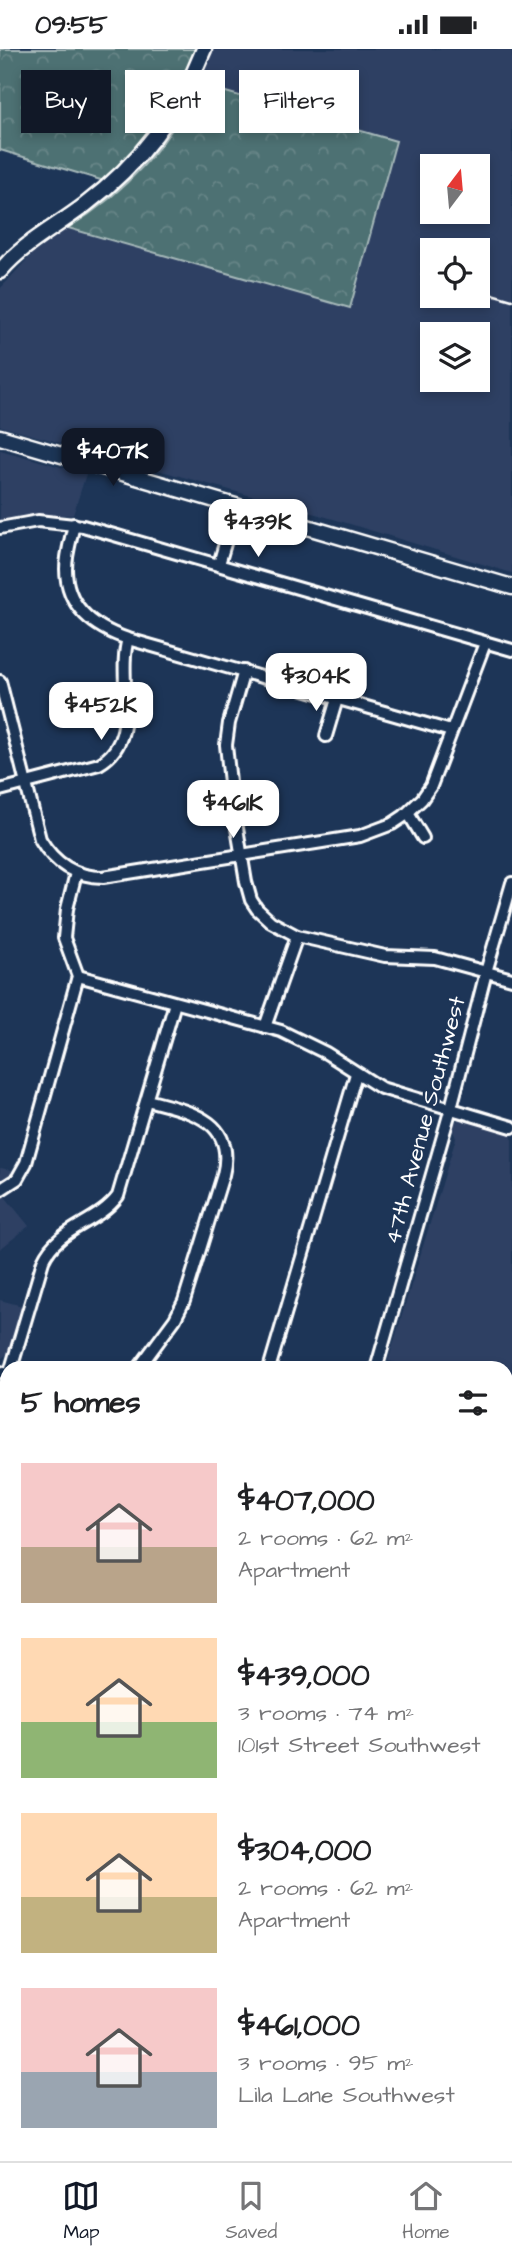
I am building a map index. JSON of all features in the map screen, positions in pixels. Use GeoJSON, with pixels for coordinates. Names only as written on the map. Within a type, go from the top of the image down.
{"type":"FeatureCollection","features":[{"type":"Feature","properties":{"kind":"main road"},"geometry":{"type":"LineString","coordinates":[[0,271],[26,246],[84,205],[137,158],[179,102],[204,49]]}},
{"type":"Feature","properties":{"kind":"main road"},"geometry":{"type":"LineString","coordinates":[[0,437],[512,587]]}},
{"type":"Feature","properties":{"kind":"street"},"geometry":{"type":"LineString","coordinates":[[219,564],[236,506]]}},
{"type":"Feature","properties":{"kind":"street"},"geometry":{"type":"LineString","coordinates":[[0,528],[38,521],[74,524],[512,650]]}},
{"type":"Feature","properties":{"kind":"street"},"geometry":{"type":"LineString","coordinates":[[74,524],[66,568],[71,595],[93,624],[128,639],[450,731]]}},
{"type":"Feature","properties":{"kind":"street"},"geometry":{"type":"LineString","coordinates":[[0,790],[106,760],[116,748],[125,727],[124,653],[128,639]]}},
{"type":"Feature","properties":{"kind":"street"},"geometry":{"type":"LineString","coordinates":[[0,681],[40,839],[55,859],[76,873],[103,877],[360,836],[392,824],[408,813],[431,786],[445,755],[450,731],[485,643]]}},
{"type":"Feature","properties":{"kind":"street"},"geometry":{"type":"LineString","coordinates":[[244,671],[229,723],[226,745],[231,792],[251,901],[271,922],[297,936],[385,956],[435,958],[512,979]]}},
{"type":"Feature","properties":{"kind":"street"},"geometry":{"type":"LineString","coordinates":[[326,736],[337,699]]}},
{"type":"Feature","properties":{"kind":"street"},"geometry":{"type":"LineString","coordinates":[[408,813],[423,838]]}},
{"type":"Feature","properties":{"kind":"street"},"geometry":{"type":"LineString","coordinates":[[0,1191],[17,1179],[26,1163],[78,976],[64,938],[67,909],[76,873]]}},
{"type":"Feature","properties":{"kind":"street","name":"47th Avenue Southwest"},"geometry":{"type":"LineString","coordinates":[[378,1361],[512,883]]}},
{"type":"Feature","properties":{"kind":"street"},"geometry":{"type":"LineString","coordinates":[[265,1027],[297,936]]}},
{"type":"Feature","properties":{"kind":"street"},"geometry":{"type":"LineString","coordinates":[[78,976],[265,1027],[304,1041],[382,1088],[512,1127]]}},
{"type":"Feature","properties":{"kind":"street"},"geometry":{"type":"LineString","coordinates":[[13,1361],[47,1253],[62,1236],[101,1213],[118,1196],[175,1003]]}},
{"type":"Feature","properties":{"kind":"street"},"geometry":{"type":"LineString","coordinates":[[271,1361],[356,1073]]}},
{"type":"Feature","properties":{"kind":"street"},"geometry":{"type":"LineString","coordinates":[[144,1361],[184,1301],[225,1165],[223,1142],[208,1121],[193,1112],[147,1100]]}},
{"type":"Feature","properties":{"kind":"shaded area"},"geometry":{"type":"Polygon","coordinates":[[[213,49],[512,49],[512,573],[330,518],[0,426],[0,289],[33,253],[68,228],[350,308],[396,142],[359,131],[359,70],[239,70],[239,96],[225,92],[225,70],[204,70],[213,49]]]}},
{"type":"Feature","properties":{"kind":"shaded area"},"geometry":{"type":"Polygon","coordinates":[[[0,450],[86,474],[73,515],[25,515],[0,521],[0,450]]]}},
{"type":"Feature","properties":{"kind":"shaded area"},"geometry":{"type":"Polygon","coordinates":[[[461,1117],[512,1132],[512,1361],[388,1361],[456,1138],[451,1126],[461,1117]]]}},
{"type":"Feature","properties":{"kind":"shaded area"},"geometry":{"type":"Polygon","coordinates":[[[0,1168],[12,1170],[21,1177],[2,1193],[29,1226],[0,1249],[0,1168]]]}},
{"type":"Feature","properties":{"kind":"shaded area"},"geometry":{"type":"Polygon","coordinates":[[[0,1300],[26,1307],[11,1351],[2,1358],[0,1358],[0,1300]]]}},
{"type":"Feature","properties":{"kind":"green space"},"geometry":{"type":"Polygon","coordinates":[[[0,49],[204,49],[195,70],[125,70],[125,133],[151,133],[111,183],[0,150],[0,49]]]}},
{"type":"Feature","properties":{"kind":"green space"},"geometry":{"type":"Polygon","coordinates":[[[225,92],[239,96],[239,133],[359,133],[359,130],[396,141],[350,308],[68,228],[127,183],[170,133],[225,133],[225,92]]]}},
{"type":"Feature","properties":{"kind":"railway"},"geometry":{"type":"LineString","coordinates":[[490,294],[512,300]]}}]}
